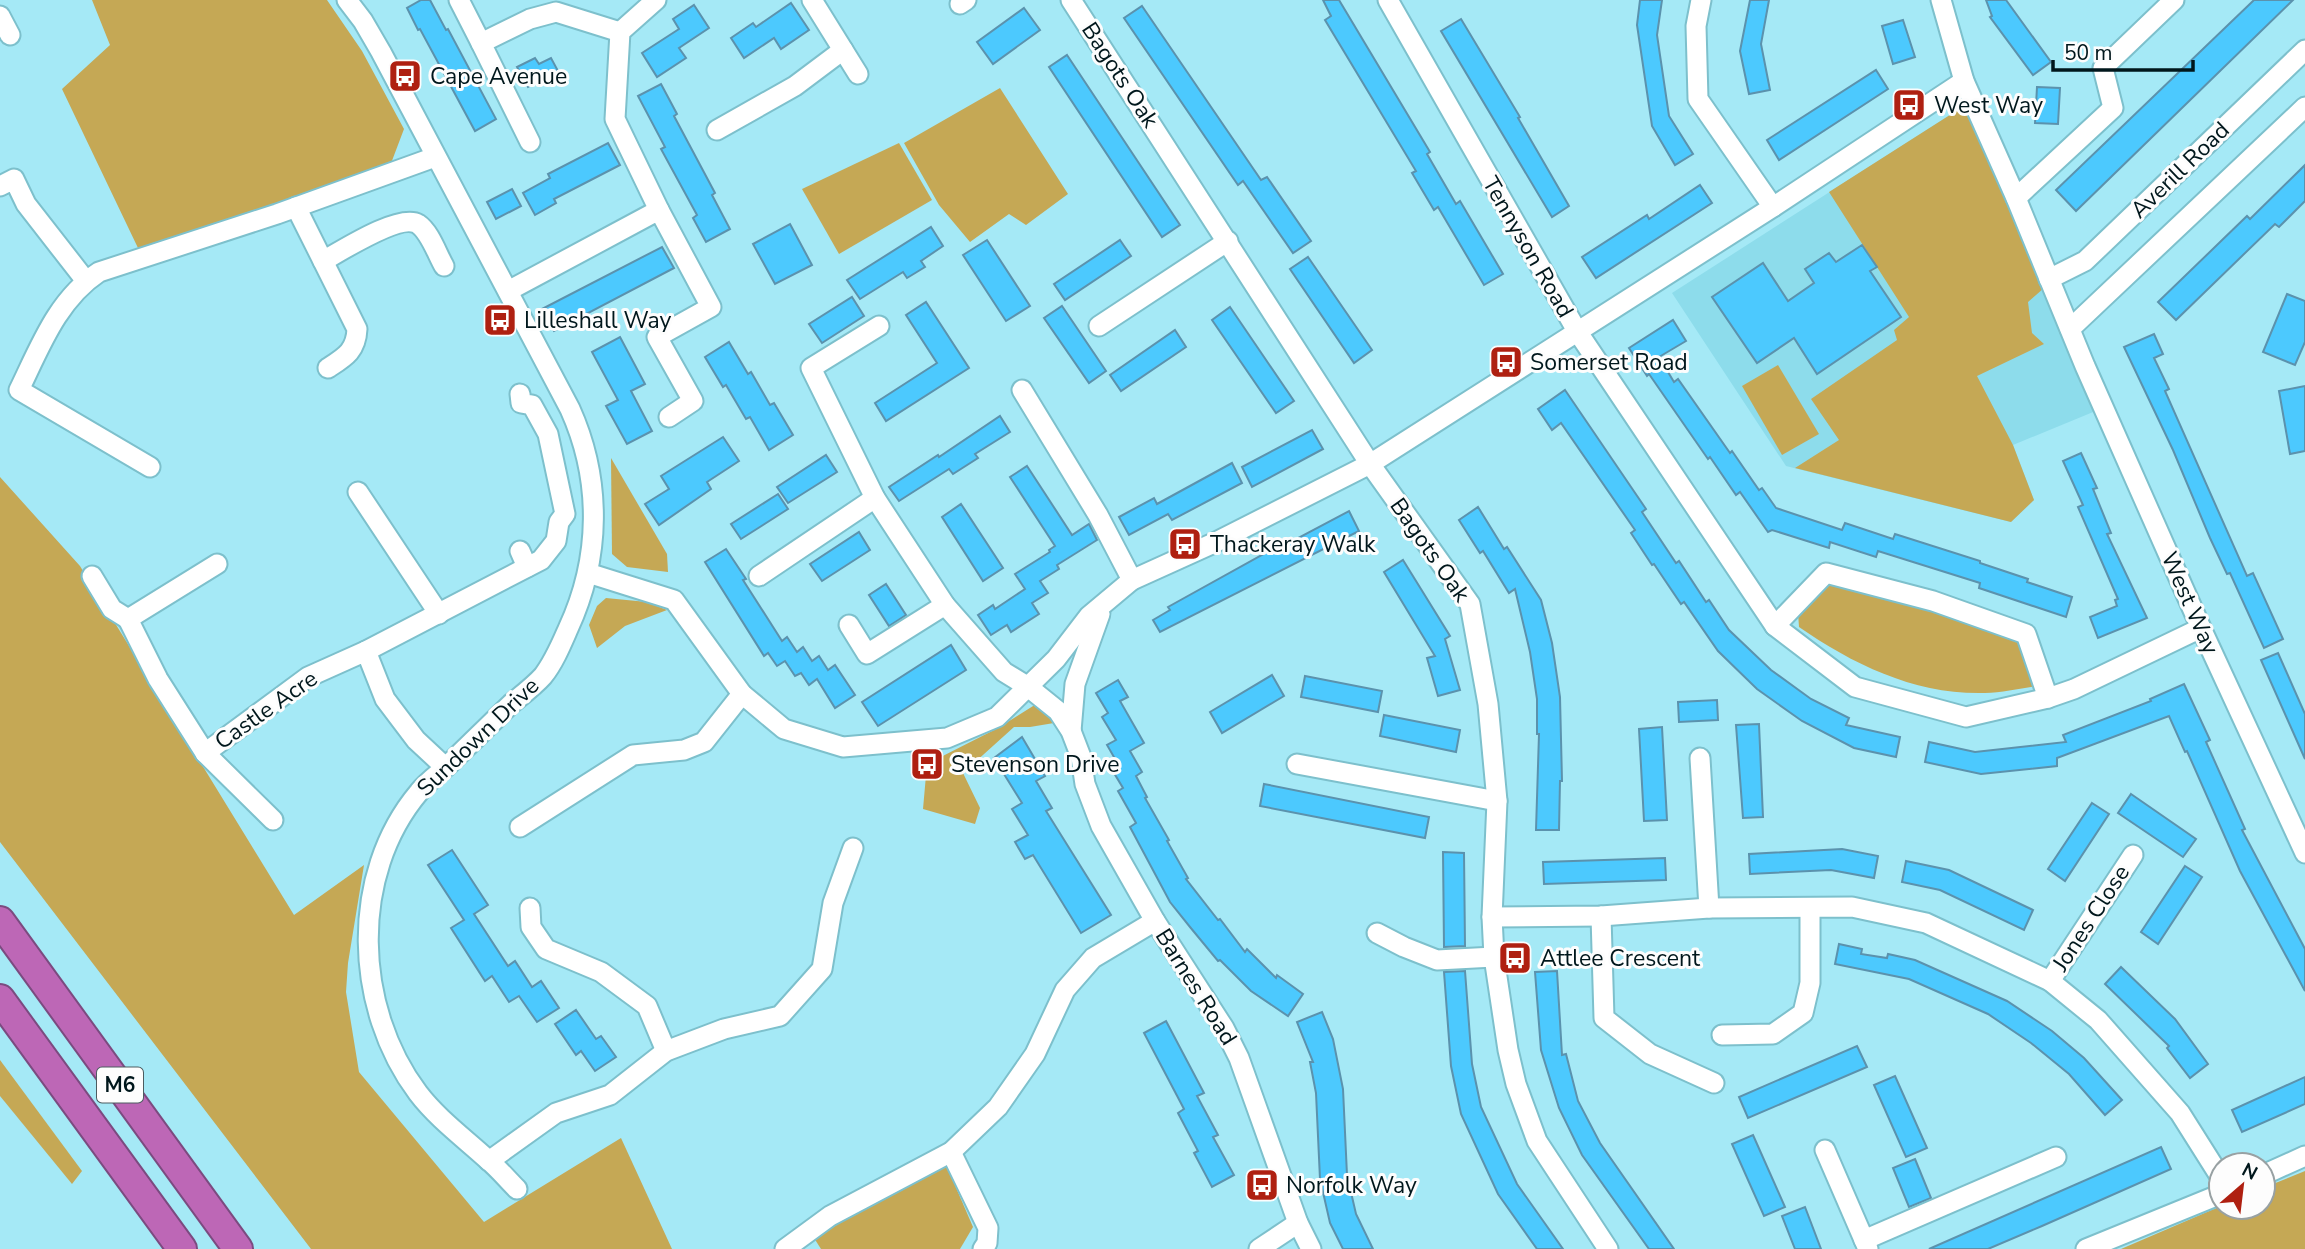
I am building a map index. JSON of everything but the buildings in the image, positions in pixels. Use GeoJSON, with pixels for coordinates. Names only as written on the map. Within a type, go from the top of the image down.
{"type":"FeatureCollection","features":[{"type":"Feature","properties":{"kind":"highway","name":"M6"},"geometry":{"type":"LineString","coordinates":[[0,921],[238,1249]]}},
{"type":"Feature","properties":{"kind":"highway","name":"M6"},"geometry":{"type":"LineString","coordinates":[[0,999],[182,1249]]}},
{"type":"Feature","properties":{"kind":"street","name":"Sundown Drive"},"geometry":{"type":"LineString","coordinates":[[346,0],[363,21],[381,52],[581,433],[594,487],[594,524],[588,573],[560,647],[543,676],[420,789],[402,814],[373,885],[368,933],[371,985],[383,1028],[399,1063],[419,1094],[517,1189]]}},
{"type":"Feature","properties":{"kind":"street"},"geometry":{"type":"LineString","coordinates":[[459,0],[530,142]]}},
{"type":"Feature","properties":{"kind":"street"},"geometry":{"type":"LineString","coordinates":[[656,0],[620,32],[615,119],[659,210],[711,307],[657,337],[693,401],[669,417]]}},
{"type":"Feature","properties":{"kind":"street"},"geometry":{"type":"LineString","coordinates":[[812,0],[858,74]]}},
{"type":"Feature","properties":{"kind":"street","name":"Bagots Oak"},"geometry":{"type":"LineString","coordinates":[[1071,0],[1370,464],[1470,604],[1488,704],[1497,801],[1493,957],[1508,1051],[1516,1084],[1537,1141],[1608,1249]]}},
{"type":"Feature","properties":{"kind":"street"},"geometry":{"type":"LineString","coordinates":[[1701,0],[1696,26],[1698,99],[1773,206]]}},
{"type":"Feature","properties":{"kind":"street","name":"West Way"},"geometry":{"type":"LineString","coordinates":[[1941,0],[1964,81],[2201,628],[2305,853]]}},
{"type":"Feature","properties":{"kind":"street"},"geometry":{"type":"LineString","coordinates":[[2016,198],[2113,108],[2103,68],[2174,0]]}},
{"type":"Feature","properties":{"kind":"street","name":"Tennyson Road"},"geometry":{"type":"LineString","coordinates":[[1394,2],[1577,331],[1775,626],[1855,687],[1966,717],[2048,698],[2074,689],[2201,628]]}},
{"type":"Feature","properties":{"kind":"street"},"geometry":{"type":"LineString","coordinates":[[481,43],[530,19],[556,12],[620,32]]}},
{"type":"Feature","properties":{"kind":"street"},"geometry":{"type":"LineString","coordinates":[[0,16],[10,35]]}},
{"type":"Feature","properties":{"kind":"street"},"geometry":{"type":"LineString","coordinates":[[717,130],[795,86],[843,50]]}},
{"type":"Feature","properties":{"kind":"street","name":"Averill Road"},"geometry":{"type":"LineString","coordinates":[[2049,279],[2085,261],[2305,50]]}},
{"type":"Feature","properties":{"kind":"street"},"geometry":{"type":"LineString","coordinates":[[588,573],[674,600],[742,694],[784,729],[843,747],[947,738],[998,717],[1056,659],[1089,616],[1132,580],[1216,542],[1370,464],[1964,81]]}},
{"type":"Feature","properties":{"kind":"street","name":"Averill Road"},"geometry":{"type":"LineString","coordinates":[[2070,329],[2305,107]]}},
{"type":"Feature","properties":{"kind":"street"},"geometry":{"type":"LineString","coordinates":[[150,467],[19,390],[55,315],[86,281],[99,272],[296,207],[435,157]]}},
{"type":"Feature","properties":{"kind":"street"},"geometry":{"type":"LineString","coordinates":[[0,186],[14,179],[26,204],[86,281]]}},
{"type":"Feature","properties":{"kind":"street"},"geometry":{"type":"LineString","coordinates":[[296,207],[357,329],[356,343],[348,356],[328,368]]}},
{"type":"Feature","properties":{"kind":"street"},"geometry":{"type":"LineString","coordinates":[[508,291],[659,210]]}},
{"type":"Feature","properties":{"kind":"street"},"geometry":{"type":"LineString","coordinates":[[323,261],[404,221],[415,222],[422,227],[444,266]]}},
{"type":"Feature","properties":{"kind":"street"},"geometry":{"type":"LineString","coordinates":[[1099,326],[1228,242]]}},
{"type":"Feature","properties":{"kind":"street"},"geometry":{"type":"LineString","coordinates":[[879,326],[811,368],[875,498],[945,605],[1004,672],[1027,686]]}},
{"type":"Feature","properties":{"kind":"street"},"geometry":{"type":"LineString","coordinates":[[1022,390],[1098,514],[1132,580]]}},
{"type":"Feature","properties":{"kind":"street","name":"Castle Acre"},"geometry":{"type":"LineString","coordinates":[[205,754],[308,677],[439,614],[556,541],[559,522],[565,514],[548,434],[532,405],[521,403],[520,394]]}},
{"type":"Feature","properties":{"kind":"street"},"geometry":{"type":"LineString","coordinates":[[358,492],[439,614]]}},
{"type":"Feature","properties":{"kind":"street"},"geometry":{"type":"LineString","coordinates":[[759,576],[875,498]]}},
{"type":"Feature","properties":{"kind":"street"},"geometry":{"type":"LineString","coordinates":[[128,619],[217,564]]}},
{"type":"Feature","properties":{"kind":"street"},"geometry":{"type":"LineString","coordinates":[[1775,626],[1826,573],[1933,601],[2026,634],[2048,698]]}},
{"type":"Feature","properties":{"kind":"street"},"geometry":{"type":"LineString","coordinates":[[92,576],[113,608],[128,619],[158,678],[205,754],[272,820]]}},
{"type":"Feature","properties":{"kind":"street","name":"Barnes Road"},"geometry":{"type":"LineString","coordinates":[[1071,731],[1075,684],[1105,602]]}},
{"type":"Feature","properties":{"kind":"street"},"geometry":{"type":"LineString","coordinates":[[849,625],[867,654],[945,605]]}},
{"type":"Feature","properties":{"kind":"street"},"geometry":{"type":"LineString","coordinates":[[366,651],[385,699],[416,740],[445,768]]}},
{"type":"Feature","properties":{"kind":"street","name":"Barnes Road"},"geometry":{"type":"LineString","coordinates":[[1027,686],[1058,711],[1071,731],[1081,757],[1085,784],[1101,826],[1155,921],[1239,1058],[1298,1223],[1311,1249]]}},
{"type":"Feature","properties":{"kind":"street"},"geometry":{"type":"LineString","coordinates":[[520,827],[634,755],[684,750],[704,742],[742,694]]}},
{"type":"Feature","properties":{"kind":"street"},"geometry":{"type":"LineString","coordinates":[[1700,758],[1709,908]]}},
{"type":"Feature","properties":{"kind":"street"},"geometry":{"type":"LineString","coordinates":[[1297,764],[1497,801]]}},
{"type":"Feature","properties":{"kind":"street"},"geometry":{"type":"LineString","coordinates":[[489,1161],[556,1113],[610,1095],[666,1051],[724,1029],[780,1016],[822,969],[833,903],[853,848]]}},
{"type":"Feature","properties":{"kind":"street","name":"Jones Close"},"geometry":{"type":"LineString","coordinates":[[2050,981],[2133,855]]}},
{"type":"Feature","properties":{"kind":"street"},"geometry":{"type":"LineString","coordinates":[[1492,917],[1601,916],[1709,908],[1852,907],[1926,923],[2050,981],[2098,1020],[2180,1113],[2207,1156]]}},
{"type":"Feature","properties":{"kind":"street"},"geometry":{"type":"LineString","coordinates":[[1722,1035],[1773,1034],[1803,1013],[1810,984],[1810,908]]}},
{"type":"Feature","properties":{"kind":"street"},"geometry":{"type":"LineString","coordinates":[[1601,916],[1604,1018],[1650,1054],[1714,1083]]}},
{"type":"Feature","properties":{"kind":"street"},"geometry":{"type":"LineString","coordinates":[[531,918],[546,949],[600,972],[647,1006],[666,1051]]}},
{"type":"Feature","properties":{"kind":"street"},"geometry":{"type":"LineString","coordinates":[[785,1249],[808,1242],[830,1216],[951,1152],[998,1107],[1035,1054],[1065,990],[1093,958],[1155,921]]}},
{"type":"Feature","properties":{"kind":"street"},"geometry":{"type":"LineString","coordinates":[[1377,933],[1437,960],[1493,957]]}},
{"type":"Feature","properties":{"kind":"street"},"geometry":{"type":"LineString","coordinates":[[1825,1150],[1866,1245],[2056,1157]]}},
{"type":"Feature","properties":{"kind":"street"},"geometry":{"type":"LineString","coordinates":[[951,1152],[988,1228],[987,1243],[983,1249]]}},
{"type":"Feature","properties":{"kind":"street"},"geometry":{"type":"LineString","coordinates":[[2277,1169],[2305,1156]]}},
{"type":"Feature","properties":{"kind":"street"},"geometry":{"type":"LineString","coordinates":[[2086,1249],[2207,1200]]}},
{"type":"Feature","properties":{"kind":"street"},"geometry":{"type":"LineString","coordinates":[[1259,1249],[1298,1223]]}},
{"type":"Feature","properties":{"kind":"shaded area"},"geometry":{"type":"Polygon","coordinates":[[[92,0],[327,0],[362,51],[404,129],[390,166],[138,248],[62,89],[110,45],[92,0]]]}},
{"type":"Feature","properties":{"kind":"shaded area"},"geometry":{"type":"Polygon","coordinates":[[[1000,88],[1068,194],[1026,225],[1009,214],[970,242],[939,205],[904,143],[1000,88]]]}},
{"type":"Feature","properties":{"kind":"shaded area"},"geometry":{"type":"Polygon","coordinates":[[[1964,106],[2098,410],[2013,445],[2034,500],[2011,522],[1786,466],[1672,293],[1964,106]]]}},
{"type":"Feature","properties":{"kind":"shaded area"},"geometry":{"type":"Polygon","coordinates":[[[1964,106],[2044,288],[2028,302],[2032,333],[2044,344],[1977,376],[2013,445],[2034,500],[2011,522],[1795,468],[1839,440],[1811,399],[1897,340],[1894,330],[1909,317],[1829,192],[1964,106]]]}},
{"type":"Feature","properties":{"kind":"shaded area"},"geometry":{"type":"Polygon","coordinates":[[[899,143],[932,200],[839,254],[802,189],[899,143]]]}},
{"type":"Feature","properties":{"kind":"shaded area"},"geometry":{"type":"Polygon","coordinates":[[[1778,365],[1819,434],[1782,455],[1742,386],[1778,365]]]}},
{"type":"Feature","properties":{"kind":"shaded area"},"geometry":{"type":"Polygon","coordinates":[[[611,458],[667,554],[668,572],[627,567],[612,554],[611,458]]]}},
{"type":"Feature","properties":{"kind":"shaded area"},"geometry":{"type":"Polygon","coordinates":[[[0,477],[80,566],[294,915],[364,865],[346,992],[359,1072],[484,1222],[621,1138],[672,1249],[311,1249],[0,842],[0,477]]]}},
{"type":"Feature","properties":{"kind":"shaded area"},"geometry":{"type":"Polygon","coordinates":[[[1827,584],[1931,606],[2022,639],[2038,686],[1991,693],[1959,692],[1910,683],[1864,665],[1799,627],[1798,613],[1827,584]]]}},
{"type":"Feature","properties":{"kind":"shaded area"},"geometry":{"type":"Polygon","coordinates":[[[606,598],[647,602],[667,610],[625,626],[597,648],[589,625],[597,606],[606,598]]]}},
{"type":"Feature","properties":{"kind":"shaded area"},"geometry":{"type":"Polygon","coordinates":[[[1041,701],[1060,722],[1014,727],[963,773],[980,808],[975,824],[923,809],[927,764],[998,728],[1041,701]]]}},
{"type":"Feature","properties":{"kind":"shaded area"},"geometry":{"type":"Polygon","coordinates":[[[0,1060],[82,1171],[72,1184],[0,1096],[0,1060]]]}},
{"type":"Feature","properties":{"kind":"shaded area"},"geometry":{"type":"Polygon","coordinates":[[[945,1162],[973,1227],[960,1249],[821,1249],[814,1238],[945,1162]]]}},
{"type":"Feature","properties":{"kind":"shaded area"},"geometry":{"type":"Polygon","coordinates":[[[2305,1171],[2305,1249],[2121,1249],[2207,1212],[2207,1221],[2277,1221],[2277,1182],[2305,1171]]]}},
{"type":"Feature","properties":{"kind":"place","name":"Cape Avenue"},"geometry":{"type":"Point","coordinates":[405,76]}},
{"type":"Feature","properties":{"kind":"place","name":"West Way"},"geometry":{"type":"Point","coordinates":[1909,105]}},
{"type":"Feature","properties":{"kind":"place","name":"Lilleshall Way"},"geometry":{"type":"Point","coordinates":[500,320]}},
{"type":"Feature","properties":{"kind":"place","name":"Somerset Road"},"geometry":{"type":"Point","coordinates":[1506,362]}},
{"type":"Feature","properties":{"kind":"place","name":"Thackeray Walk"},"geometry":{"type":"Point","coordinates":[1185,544]}},
{"type":"Feature","properties":{"kind":"place","name":"Stevenson Drive"},"geometry":{"type":"Point","coordinates":[927,764]}},
{"type":"Feature","properties":{"kind":"place","name":"Attlee Crescent"},"geometry":{"type":"Point","coordinates":[1515,958]}},
{"type":"Feature","properties":{"kind":"place","name":"Norfolk Way"},"geometry":{"type":"Point","coordinates":[1262,1185]}}]}
